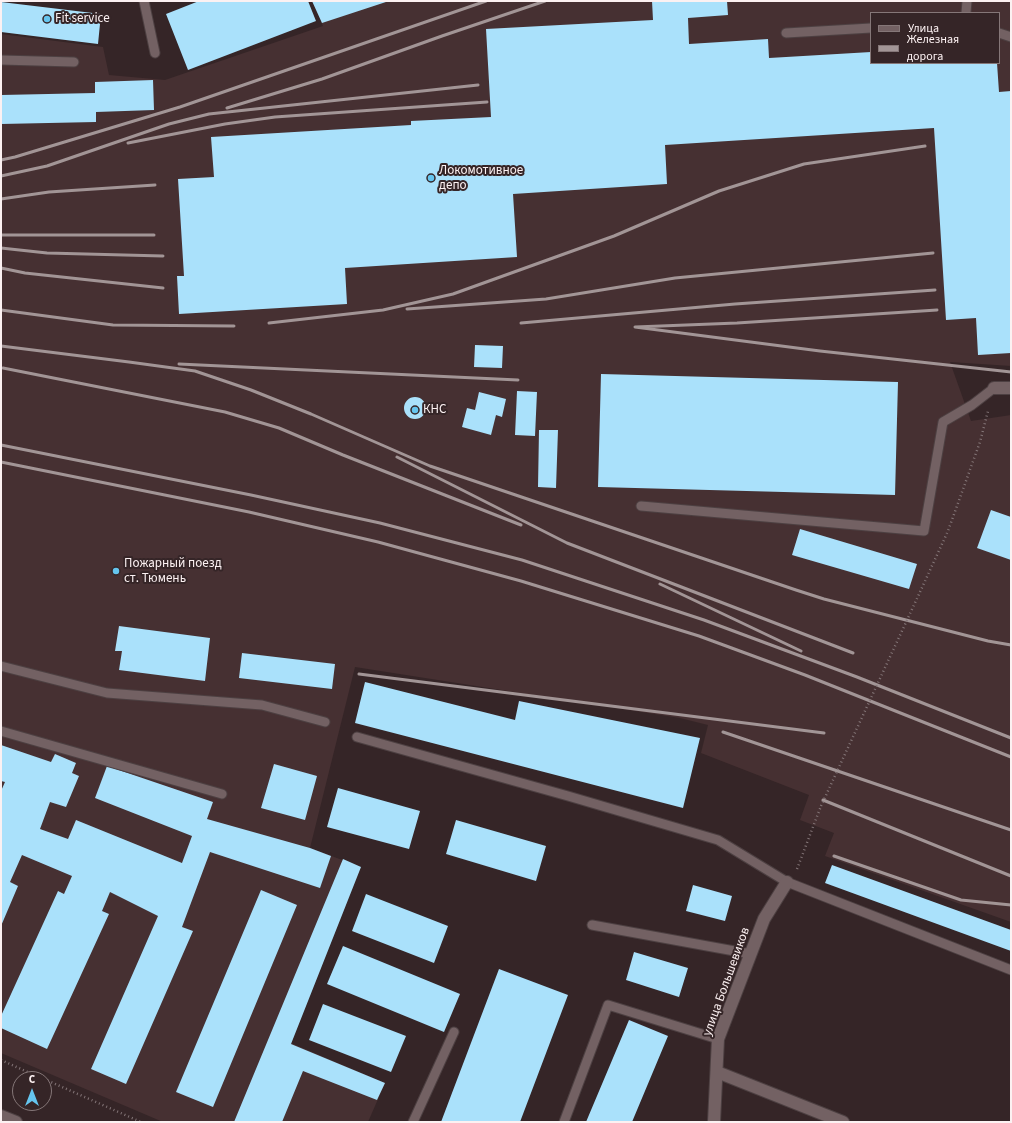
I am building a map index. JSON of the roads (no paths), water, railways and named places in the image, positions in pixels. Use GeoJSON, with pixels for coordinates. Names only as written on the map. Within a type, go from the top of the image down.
{"type":"FeatureCollection","features":[{"type":"Feature","properties":{"kind":"street"},"geometry":{"type":"LineString","coordinates":[[994,388],[1011,388]]}},
{"type":"Feature","properties":{"kind":"street","name":"улица Большевиков"},"geometry":{"type":"LineString","coordinates":[[714,1122],[718,1040],[764,919],[791,878]]}},
{"type":"Feature","properties":{"kind":"street"},"geometry":{"type":"LineString","coordinates":[[717,1072],[843,1122]]}},
{"type":"Feature","properties":{"kind":"street"},"geometry":{"type":"LineString","coordinates":[[1,1116],[16,1122]]}},
{"type":"Feature","properties":{"kind":"lane"},"geometry":{"type":"LineString","coordinates":[[144,1],[155,53]]}},
{"type":"Feature","properties":{"kind":"lane"},"geometry":{"type":"LineString","coordinates":[[966,12],[967,1]]}},
{"type":"Feature","properties":{"kind":"lane"},"geometry":{"type":"LineString","coordinates":[[786,33],[870,28]]}},
{"type":"Feature","properties":{"kind":"lane"},"geometry":{"type":"LineString","coordinates":[[1000,33],[1011,37]]}},
{"type":"Feature","properties":{"kind":"lane"},"geometry":{"type":"LineString","coordinates":[[1,60],[74,62]]}},
{"type":"Feature","properties":{"kind":"lane"},"geometry":{"type":"LineString","coordinates":[[641,506],[924,531],[943,422],[972,405],[994,388]]}},
{"type":"Feature","properties":{"kind":"lane"},"geometry":{"type":"LineString","coordinates":[[1,666],[107,693],[262,705],[325,722]]}},
{"type":"Feature","properties":{"kind":"lane"},"geometry":{"type":"LineString","coordinates":[[1,731],[222,794]]}},
{"type":"Feature","properties":{"kind":"lane"},"geometry":{"type":"LineString","coordinates":[[357,738],[568,796],[718,840],[791,878],[1011,970]]}},
{"type":"Feature","properties":{"kind":"lane"},"geometry":{"type":"LineString","coordinates":[[592,925],[751,954]]}},
{"type":"Feature","properties":{"kind":"lane"},"geometry":{"type":"LineString","coordinates":[[564,1122],[608,1005],[718,1040]]}},
{"type":"Feature","properties":{"kind":"lane"},"geometry":{"type":"LineString","coordinates":[[413,1122],[454,1032]]}},
{"type":"Feature","properties":{"kind":"railway"},"geometry":{"type":"LineString","coordinates":[[1,160],[180,107],[486,1]]}},
{"type":"Feature","properties":{"kind":"railway"},"geometry":{"type":"LineString","coordinates":[[227,108],[322,79],[545,1]]}},
{"type":"Feature","properties":{"kind":"railway"},"geometry":{"type":"LineString","coordinates":[[1,176],[47,166],[169,124],[209,114],[478,85]]}},
{"type":"Feature","properties":{"kind":"railway"},"geometry":{"type":"LineString","coordinates":[[128,143],[225,124],[275,117],[487,102]]}},
{"type":"Feature","properties":{"kind":"railway"},"geometry":{"type":"LineString","coordinates":[[269,323],[383,310],[453,294],[614,236],[719,191],[804,164],[925,146]]}},
{"type":"Feature","properties":{"kind":"railway"},"geometry":{"type":"LineString","coordinates":[[1,199],[49,192],[155,185]]}},
{"type":"Feature","properties":{"kind":"railway"},"geometry":{"type":"LineString","coordinates":[[1,235],[154,235]]}},
{"type":"Feature","properties":{"kind":"railway"},"geometry":{"type":"LineString","coordinates":[[1,248],[47,253],[163,256]]}},
{"type":"Feature","properties":{"kind":"railway"},"geometry":{"type":"LineString","coordinates":[[407,309],[546,299],[675,278],[933,253]]}},
{"type":"Feature","properties":{"kind":"railway"},"geometry":{"type":"LineString","coordinates":[[1,268],[25,273],[163,288]]}},
{"type":"Feature","properties":{"kind":"railway"},"geometry":{"type":"LineString","coordinates":[[521,323],[735,304],[935,290]]}},
{"type":"Feature","properties":{"kind":"railway"},"geometry":{"type":"LineString","coordinates":[[1,310],[113,325],[234,326]]}},
{"type":"Feature","properties":{"kind":"railway"},"geometry":{"type":"LineString","coordinates":[[937,310],[737,323],[635,327],[820,351],[1011,372]]}},
{"type":"Feature","properties":{"kind":"railway"},"geometry":{"type":"LineString","coordinates":[[1,346],[195,371],[251,390],[311,414],[430,466],[796,590],[824,599],[988,641],[1011,645]]}},
{"type":"Feature","properties":{"kind":"railway"},"geometry":{"type":"LineString","coordinates":[[179,364],[518,380]]}},
{"type":"Feature","properties":{"kind":"railway"},"geometry":{"type":"LineString","coordinates":[[3,368],[225,412],[279,428],[343,455],[521,525]]}},
{"type":"Feature","properties":{"kind":"railway"},"geometry":{"type":"LineString","coordinates":[[1,445],[251,495],[380,523],[522,560],[704,620],[857,677],[1011,738]]}},
{"type":"Feature","properties":{"kind":"railway"},"geometry":{"type":"LineString","coordinates":[[397,457],[567,543],[853,653]]}},
{"type":"Feature","properties":{"kind":"railway"},"geometry":{"type":"LineString","coordinates":[[1,462],[249,512],[378,542],[521,581],[699,636],[805,675],[1011,757]]}},
{"type":"Feature","properties":{"kind":"railway"},"geometry":{"type":"LineString","coordinates":[[660,584],[801,651]]}},
{"type":"Feature","properties":{"kind":"railway"},"geometry":{"type":"LineString","coordinates":[[359,674],[824,733]]}},
{"type":"Feature","properties":{"kind":"railway"},"geometry":{"type":"LineString","coordinates":[[723,732],[1011,830]]}},
{"type":"Feature","properties":{"kind":"railway"},"geometry":{"type":"LineString","coordinates":[[823,800],[1011,876]]}},
{"type":"Feature","properties":{"kind":"railway"},"geometry":{"type":"LineString","coordinates":[[834,856],[961,900],[1011,905]]}},
{"type":"Feature","properties":{"kind":"place","name":"Fit service"},"geometry":{"type":"Point","coordinates":[47,19]}},
{"type":"Feature","properties":{"kind":"place","name":"Локомотивное депо"},"geometry":{"type":"Point","coordinates":[431,178]}},
{"type":"Feature","properties":{"kind":"place","name":"КНС"},"geometry":{"type":"Point","coordinates":[415,410]}},
{"type":"Feature","properties":{"kind":"place","name":"Пожарный поезд ст. Тюмень"},"geometry":{"type":"Point","coordinates":[116,571]}}]}
